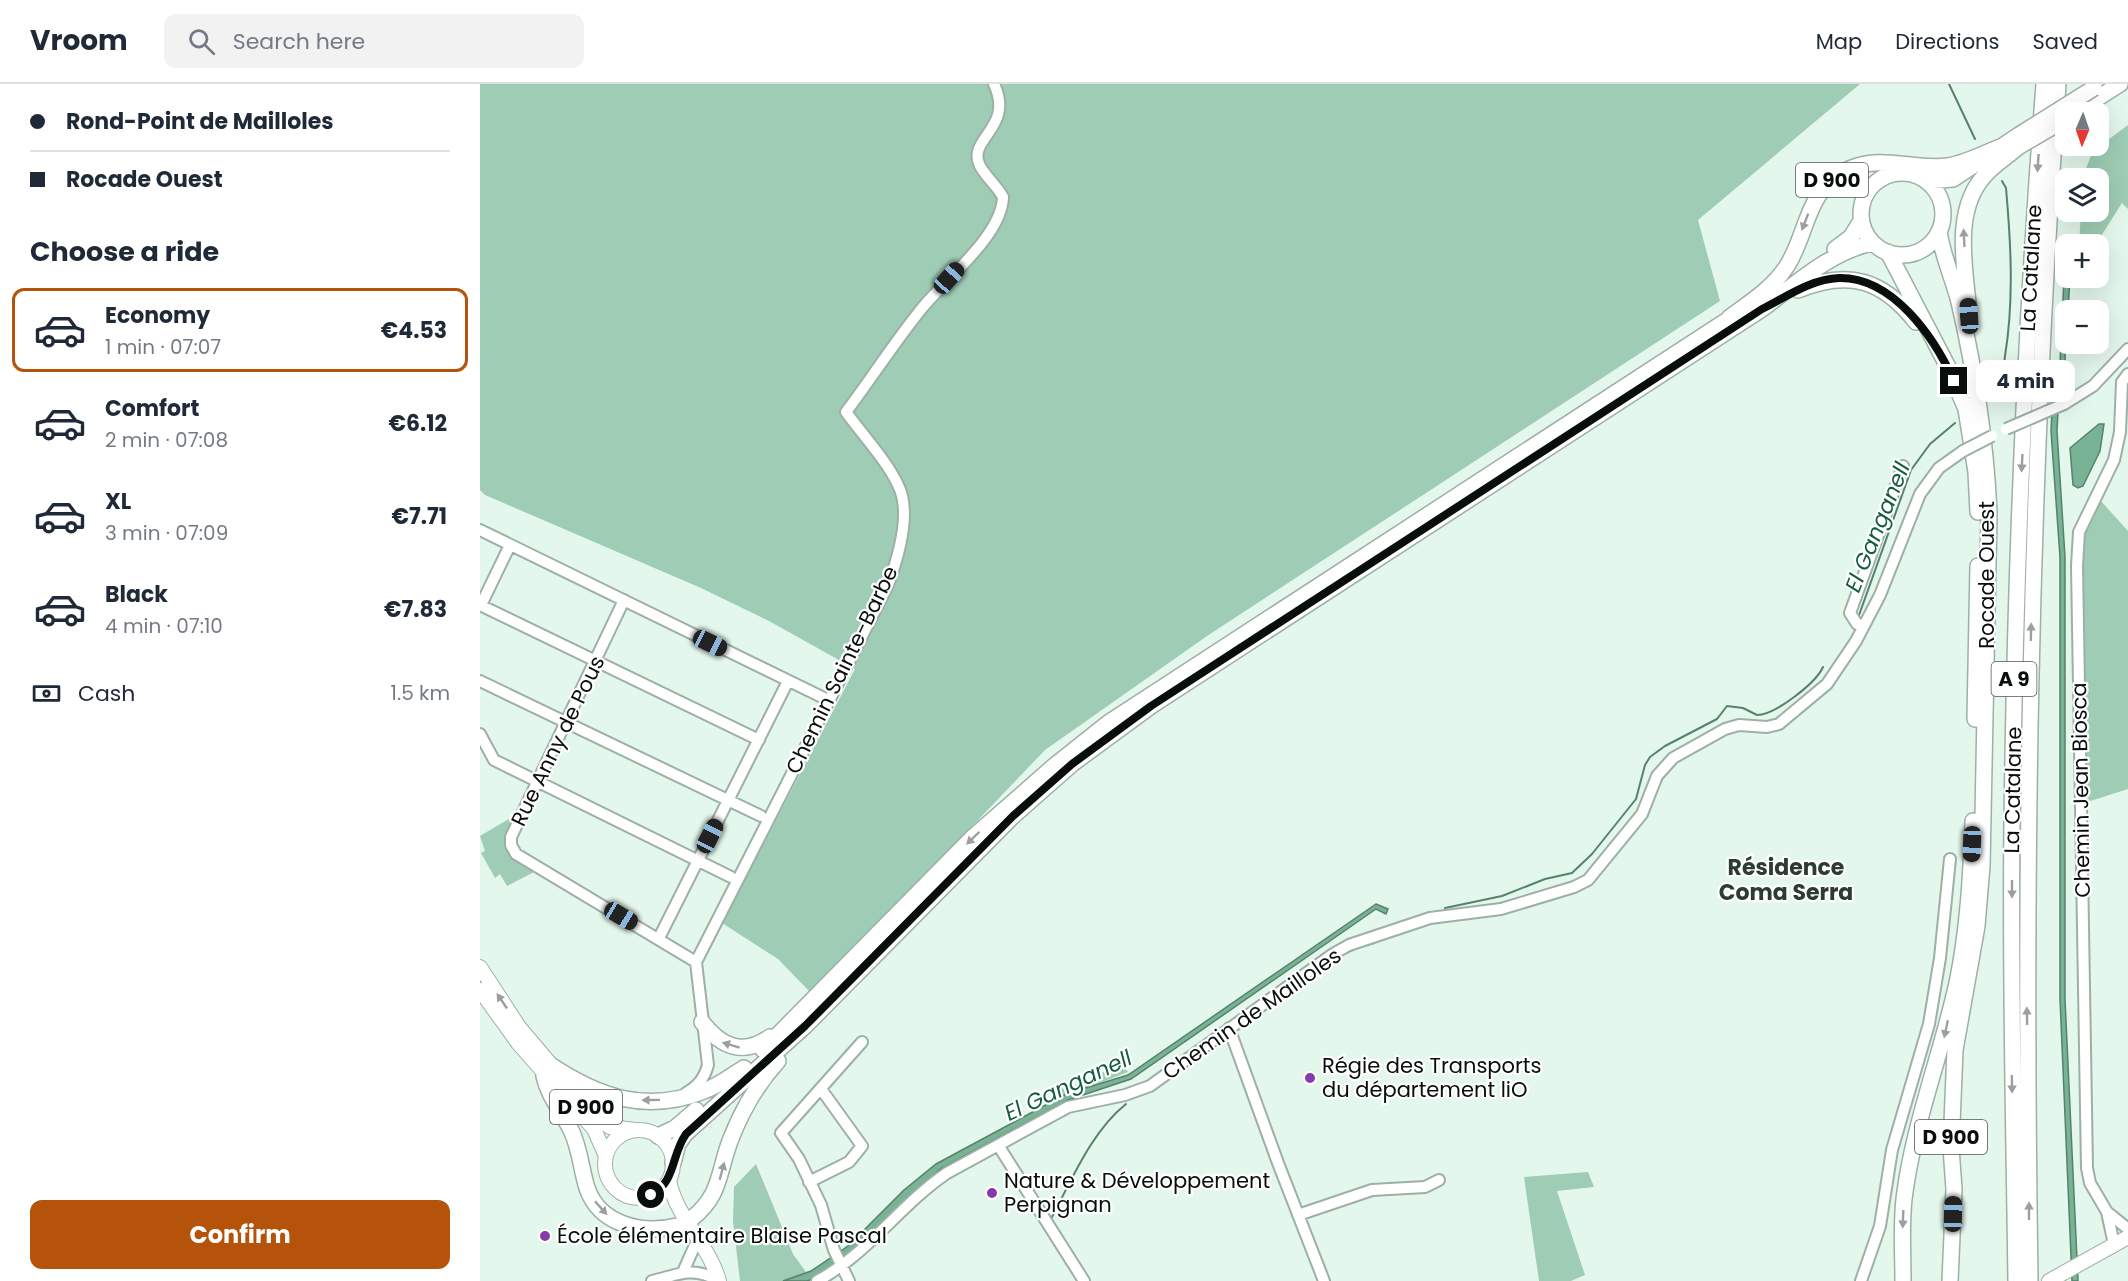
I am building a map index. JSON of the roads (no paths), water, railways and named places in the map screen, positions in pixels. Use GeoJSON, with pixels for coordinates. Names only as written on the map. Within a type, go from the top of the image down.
{"type":"FeatureCollection","features":[{"type":"Feature","properties":{"kind":"highway","name":"La Catalane"},"geometry":{"type":"LineString","coordinates":[[2023,1277],[2012,994],[2014,680],[2030,278],[2044,84]]}},
{"type":"Feature","properties":{"kind":"highway","name":"La Catalane"},"geometry":{"type":"LineString","coordinates":[[2023,1277],[2033,548],[2045,279],[2058,84]]}},
{"type":"Feature","properties":{"kind":"highway"},"geometry":{"type":"LineString","coordinates":[[1942,210],[1947,196],[1961,180],[2096,91],[2120,84]]}},
{"type":"Feature","properties":{"kind":"highway"},"geometry":{"type":"LineString","coordinates":[[2086,102],[2096,91]]}},
{"type":"Feature","properties":{"kind":"highway"},"geometry":{"type":"LineString","coordinates":[[1926,181],[1953,179],[2000,147],[2055,124]]}},
{"type":"Feature","properties":{"kind":"highway"},"geometry":{"type":"LineString","coordinates":[[1974,388],[1965,216],[1981,180],[2019,141]]}},
{"type":"Feature","properties":{"kind":"highway","name":"D 900"},"geometry":{"type":"LineString","coordinates":[[1730,318],[1774,283],[1784,271],[1812,204],[1835,177],[1862,164],[1880,161],[1949,166],[2000,147]]}},
{"type":"Feature","properties":{"kind":"highway"},"geometry":{"type":"LineString","coordinates":[[1939,231],[1930,243],[1918,251],[1903,255],[1888,252],[1873,243],[1861,221],[1865,195],[1884,176],[1910,174],[1926,181],[1937,194],[1942,210]]}},
{"type":"Feature","properties":{"kind":"highway","name":"Rocade Ouest"},"geometry":{"type":"LineString","coordinates":[[1942,210],[1939,231],[1959,302],[1987,472],[1989,513],[1982,866],[1977,926],[1955,1050],[1951,1148],[1954,1189],[1950,1281]]}},
{"type":"Feature","properties":{"kind":"highway","name":"D 900"},"geometry":{"type":"LineString","coordinates":[[673,1163],[678,1144],[710,1104],[744,1068],[811,1003],[972,838],[1054,766],[1108,723],[1838,247],[1851,237],[1861,221]]}},
{"type":"Feature","properties":{"kind":"highway"},"geometry":{"type":"LineString","coordinates":[[1762,309],[1852,247],[1873,243]]}},
{"type":"Feature","properties":{"kind":"highway","name":"Rocade Ouest"},"geometry":{"type":"LineString","coordinates":[[1888,252],[1939,350],[1966,409],[1976,472],[1978,529],[1971,865],[1966,926],[1943,1043],[1920,1117],[1907,1180],[1903,1222],[1904,1281]]}},
{"type":"Feature","properties":{"kind":"highway"},"geometry":{"type":"LineString","coordinates":[[1762,309],[1816,283],[1838,278],[1857,279],[1892,295],[1939,350]]}},
{"type":"Feature","properties":{"kind":"highway","name":"D 900"},"geometry":{"type":"LineString","coordinates":[[658,1136],[675,1128],[710,1104],[805,1026],[1022,808],[1072,764],[1142,712],[1762,309]]}},
{"type":"Feature","properties":{"kind":"highway"},"geometry":{"type":"LineString","coordinates":[[702,1022],[713,1036],[724,1044],[744,1048],[768,1038],[811,1003]]}},
{"type":"Feature","properties":{"kind":"highway"},"geometry":{"type":"LineString","coordinates":[[744,1068],[706,1091],[678,1099],[647,1101],[594,1092],[547,1070],[547,1089],[572,1131],[588,1191],[602,1210],[636,1229],[662,1230],[711,1199],[716,1190],[730,1141],[758,1087],[805,1026]]}},
{"type":"Feature","properties":{"kind":"main road","name":"D 900"},"geometry":{"type":"LineString","coordinates":[[480,967],[547,1070],[597,1119],[610,1127],[635,1130]]}},
{"type":"Feature","properties":{"kind":"main road","name":"D 900"},"geometry":{"type":"LineString","coordinates":[[480,990],[594,1130],[606,1156]]}},
{"type":"Feature","properties":{"kind":"main road"},"geometry":{"type":"LineString","coordinates":[[669,1180],[651,1195],[640,1198],[629,1196],[614,1187],[606,1173],[606,1156],[616,1138],[635,1130],[658,1136],[670,1150],[673,1163],[669,1180],[674,1202],[714,1280]]}},
{"type":"Feature","properties":{"kind":"main road"},"geometry":{"type":"LineString","coordinates":[[651,1195],[681,1217],[703,1249],[714,1280]]}},
{"type":"Feature","properties":{"kind":"main road"},"geometry":{"type":"LineString","coordinates":[[2082,1263],[2128,1227]]}},
{"type":"Feature","properties":{"kind":"main road"},"geometry":{"type":"LineString","coordinates":[[2048,1281],[2128,1237]]}},
{"type":"Feature","properties":{"kind":"street","name":"Chemin Sainte-Barbe"},"geometry":{"type":"LineString","coordinates":[[696,962],[888,585],[899,556],[902,534],[899,486],[846,412],[922,308],[975,249],[999,216],[1003,196],[980,167],[978,158],[979,148],[1000,113],[1001,107],[994,84]]}},
{"type":"Feature","properties":{"kind":"street","name":"Chemin de Mailloles"},"geometry":{"type":"LineString","coordinates":[[817,1281],[842,1265],[930,1185],[1068,1107],[1125,1095],[1150,1086],[1349,945],[1430,918],[1502,909],[1574,887],[1588,880],[1642,814],[1657,776],[1673,758],[1732,727],[1739,725],[1767,727],[1779,724],[1827,684],[1880,595],[1920,494],[1939,468],[1963,451],[2006,429],[2064,404],[2093,386],[2128,349]]}},
{"type":"Feature","properties":{"kind":"street","name":"Chemin Jean Biosca"},"geometry":{"type":"LineString","coordinates":[[2112,1240],[2107,1212],[2090,1183],[2087,1168],[2077,566],[2079,532],[2114,460],[2120,432],[2122,382],[2128,374]]}},
{"type":"Feature","properties":{"kind":"street"},"geometry":{"type":"LineString","coordinates":[[1864,625],[1857,624],[1850,613],[1903,466]]}},
{"type":"Feature","properties":{"kind":"street"},"geometry":{"type":"LineString","coordinates":[[480,530],[828,700]]}},
{"type":"Feature","properties":{"kind":"street"},"geometry":{"type":"LineString","coordinates":[[510,545],[480,605],[597,660],[759,741]]}},
{"type":"Feature","properties":{"kind":"street","name":"Rue Anny de Pous"},"geometry":{"type":"LineString","coordinates":[[624,600],[568,722],[537,782],[512,837],[511,845],[516,854],[696,962]]}},
{"type":"Feature","properties":{"kind":"street"},"geometry":{"type":"LineString","coordinates":[[480,681],[761,816]]}},
{"type":"Feature","properties":{"kind":"street"},"geometry":{"type":"LineString","coordinates":[[658,938],[788,681]]}},
{"type":"Feature","properties":{"kind":"street"},"geometry":{"type":"LineString","coordinates":[[480,734],[494,760],[731,877]]}},
{"type":"Feature","properties":{"kind":"street"},"geometry":{"type":"LineString","coordinates":[[1863,1277],[1883,1212],[1894,1141],[1929,1024],[1940,958],[1950,860]]}},
{"type":"Feature","properties":{"kind":"street"},"geometry":{"type":"LineString","coordinates":[[678,1099],[698,1086],[708,1065],[696,962]]}},
{"type":"Feature","properties":{"kind":"street"},"geometry":{"type":"LineString","coordinates":[[1229,1028],[1324,1281]]}},
{"type":"Feature","properties":{"kind":"street"},"geometry":{"type":"LineString","coordinates":[[849,1281],[834,1250],[821,1205],[799,1159],[781,1133],[861,1042]]}},
{"type":"Feature","properties":{"kind":"street"},"geometry":{"type":"LineString","coordinates":[[809,1182],[849,1162],[862,1146],[821,1089]]}},
{"type":"Feature","properties":{"kind":"street"},"geometry":{"type":"LineString","coordinates":[[998,1145],[1084,1281]]}},
{"type":"Feature","properties":{"kind":"street"},"geometry":{"type":"LineString","coordinates":[[1298,1215],[1372,1190],[1425,1187],[1439,1180]]}},
{"type":"Feature","properties":{"kind":"street","name":"Chemin Jean Biosca"},"geometry":{"type":"LineString","coordinates":[[2107,1212],[2128,1227]]}},
{"type":"Feature","properties":{"kind":"street"},"geometry":{"type":"LineString","coordinates":[[683,1272],[695,1245]]}},
{"type":"Feature","properties":{"kind":"street"},"geometry":{"type":"LineString","coordinates":[[652,1281],[683,1272],[700,1272],[714,1280]]}},
{"type":"Feature","properties":{"kind":"waterway"},"geometry":{"type":"LineString","coordinates":[[1949,84],[1975,139]]}},
{"type":"Feature","properties":{"kind":"waterway"},"geometry":{"type":"LineString","coordinates":[[1996,397],[2003,377],[2011,293],[2008,209],[2006,188],[2002,181]]}},
{"type":"Feature","properties":{"kind":"waterway","name":"El Ganganell"},"geometry":{"type":"LineString","coordinates":[[1988,401],[2005,393]]}},
{"type":"Feature","properties":{"kind":"waterway","name":"El Ganganell"},"geometry":{"type":"LineString","coordinates":[[1858,618],[1911,470],[1930,444],[1955,423]]}},
{"type":"Feature","properties":{"kind":"waterway","name":"El Ganganell"},"geometry":{"type":"LineString","coordinates":[[1445,908],[1502,896],[1545,879],[1572,873],[1592,854],[1636,799],[1645,765],[1650,757],[1665,746],[1717,719],[1727,706],[1743,708],[1757,715],[1774,710],[1804,689],[1823,667]]}},
{"type":"Feature","properties":{"kind":"waterway"},"geometry":{"type":"LineString","coordinates":[[1363,946],[1374,943]]}},
{"type":"Feature","properties":{"kind":"waterway"},"geometry":{"type":"LineString","coordinates":[[1346,953],[1357,948]]}},
{"type":"Feature","properties":{"kind":"waterway"},"geometry":{"type":"LineString","coordinates":[[1270,1006],[1316,972]]}},
{"type":"Feature","properties":{"kind":"waterway"},"geometry":{"type":"LineString","coordinates":[[1052,1217],[1093,1142],[1114,1115],[1126,1104]]}},
{"type":"Feature","properties":{"kind":"place","name":"Régie des Transports du département liO"},"geometry":{"type":"Point","coordinates":[1310,1078]}},
{"type":"Feature","properties":{"kind":"place","name":"Nature & Développement Perpignan"},"geometry":{"type":"Point","coordinates":[992,1193]}},
{"type":"Feature","properties":{"kind":"place","name":"École élémentaire Blaise Pascal"},"geometry":{"type":"Point","coordinates":[545,1236]}},
{"type":"Feature","properties":{"kind":"district","name":"Résidence Coma Serra"},"geometry":{"type":"Point","coordinates":[1786,880]}}]}
